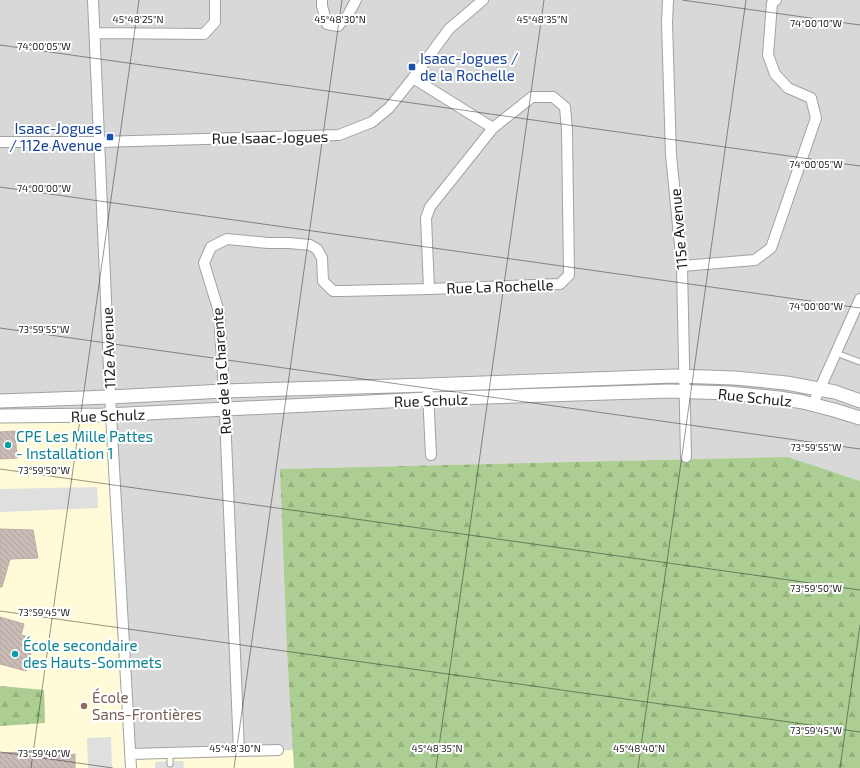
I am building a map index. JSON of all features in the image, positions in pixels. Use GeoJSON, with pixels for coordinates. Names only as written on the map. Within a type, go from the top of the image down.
{"type":"FeatureCollection","features":[{"type":"Feature","properties":{"kind":"street","name":"112e Avenue"},"geometry":{"type":"LineString","coordinates":[[93,0],[110,397],[131,768]]}},
{"type":"Feature","properties":{"kind":"street"},"geometry":{"type":"LineString","coordinates":[[95,33],[204,34],[215,22],[215,0]]}},
{"type":"Feature","properties":{"kind":"street"},"geometry":{"type":"LineString","coordinates":[[322,0],[322,6],[327,24],[338,26],[348,15],[356,0]]}},
{"type":"Feature","properties":{"kind":"street","name":"Rue Isaac-Jogues"},"geometry":{"type":"LineString","coordinates":[[0,142],[99,142],[339,135],[372,122],[389,108],[449,29],[483,0]]}},
{"type":"Feature","properties":{"kind":"street","name":"115e Avenue"},"geometry":{"type":"LineString","coordinates":[[668,0],[667,23],[671,155],[682,266],[683,376],[686,457]]}},
{"type":"Feature","properties":{"kind":"street"},"geometry":{"type":"LineString","coordinates":[[682,266],[755,260],[771,248],[816,118],[811,98],[788,88],[775,74],[768,56],[772,3],[776,0]]}},
{"type":"Feature","properties":{"kind":"street"},"geometry":{"type":"LineString","coordinates":[[413,78],[493,128]]}},
{"type":"Feature","properties":{"kind":"street","name":"Rue La Rochelle"},"geometry":{"type":"LineString","coordinates":[[553,97],[565,107],[567,129],[569,275],[560,284],[429,289],[426,218],[430,207],[493,128],[532,98],[553,97]]}},
{"type":"Feature","properties":{"kind":"street","name":"Rue de la Charente"},"geometry":{"type":"LineString","coordinates":[[239,751],[225,410],[219,312],[204,263],[211,247],[227,239],[310,245],[317,249],[322,258],[323,281],[333,291],[429,289]]}},
{"type":"Feature","properties":{"kind":"street"},"geometry":{"type":"LineString","coordinates":[[813,404],[860,299]]}},
{"type":"Feature","properties":{"kind":"street","name":"Rue Schulz"},"geometry":{"type":"LineString","coordinates":[[0,401],[224,391],[683,376],[734,378],[786,383],[835,392],[860,401]]}},
{"type":"Feature","properties":{"kind":"street"},"geometry":{"type":"LineString","coordinates":[[427,385],[431,455]]}},
{"type":"Feature","properties":{"kind":"street","name":"Rue Schulz"},"geometry":{"type":"LineString","coordinates":[[0,416],[111,415],[428,399],[661,391],[729,393],[779,398],[813,404],[860,418]]}},
{"type":"Feature","properties":{"kind":"street"},"geometry":{"type":"LineString","coordinates":[[38,416],[39,400]]}},
{"type":"Feature","properties":{"kind":"street"},"geometry":{"type":"LineString","coordinates":[[131,754],[278,750]]}},
{"type":"Feature","properties":{"kind":"lane"},"geometry":{"type":"LineString","coordinates":[[836,352],[860,362]]}},
{"type":"Feature","properties":{"kind":"lane"},"geometry":{"type":"LineString","coordinates":[[170,753],[170,764]]}},
{"type":"Feature","properties":{"kind":"shaded area"},"geometry":{"type":"Polygon","coordinates":[[[0,0],[860,0],[860,481],[788,457],[280,469],[287,651],[294,750],[129,753],[119,660],[0,420],[0,0]]]}},
{"type":"Feature","properties":{"kind":"shaded area"},"geometry":{"type":"Polygon","coordinates":[[[107,418],[119,660],[130,768],[0,768],[0,726],[45,722],[44,690],[0,686],[0,420],[107,418]]]}},
{"type":"Feature","properties":{"kind":"shaded area"},"geometry":{"type":"Polygon","coordinates":[[[97,487],[98,508],[0,512],[0,489],[97,487]]]}},
{"type":"Feature","properties":{"kind":"shaded area"},"geometry":{"type":"Polygon","coordinates":[[[111,737],[112,768],[88,768],[87,738],[111,737]]]}},
{"type":"Feature","properties":{"kind":"shaded area"},"geometry":{"type":"Polygon","coordinates":[[[294,750],[294,768],[131,768],[131,754],[294,750]]]}},
{"type":"Feature","properties":{"kind":"shaded area"},"geometry":{"type":"Polygon","coordinates":[[[183,761],[184,768],[155,768],[155,762],[183,761]]]}},
{"type":"Feature","properties":{"kind":"green space"},"geometry":{"type":"Polygon","coordinates":[[[788,457],[860,481],[860,768],[294,768],[287,651],[280,469],[788,457]]]}},
{"type":"Feature","properties":{"kind":"green space"},"geometry":{"type":"Polygon","coordinates":[[[0,686],[44,690],[45,723],[0,726],[0,686]]]}},
{"type":"Feature","properties":{"kind":"building","name":"CPE Les Mille Pattes - Installation 1"},"geometry":{"type":"Polygon","coordinates":[[[15,431],[17,458],[0,459],[0,432],[15,431]]]}},
{"type":"Feature","properties":{"kind":"building"},"geometry":{"type":"Polygon","coordinates":[[[0,529],[33,530],[38,558],[10,559],[2,587],[0,587],[0,529]]]}},
{"type":"Feature","properties":{"kind":"building","name":"École secondaire des Hauts-Sommets"},"geometry":{"type":"Polygon","coordinates":[[[0,617],[24,624],[21,635],[29,637],[28,642],[33,644],[26,671],[0,664],[0,617]]]}},
{"type":"Feature","properties":{"kind":"building","name":"École Sans-Frontières"},"geometry":{"type":"Polygon","coordinates":[[[70,750],[70,755],[75,754],[75,768],[0,768],[0,753],[70,750]]]}},
{"type":"Feature","properties":{"kind":"place","name":"Isaac-Jogues / de la Rochelle"},"geometry":{"type":"Point","coordinates":[412,67]}},
{"type":"Feature","properties":{"kind":"place","name":"Isaac-Jogues / 112e Avenue"},"geometry":{"type":"Point","coordinates":[110,137]}},
{"type":"Feature","properties":{"kind":"place","name":"CPE Les Mille Pattes - Installation 1"},"geometry":{"type":"Point","coordinates":[8,445]}},
{"type":"Feature","properties":{"kind":"place","name":"École secondaire des Hauts-Sommets"},"geometry":{"type":"Point","coordinates":[15,654]}},
{"type":"Feature","properties":{"kind":"place","name":"École Sans-Frontières"},"geometry":{"type":"Point","coordinates":[84,706]}}]}
